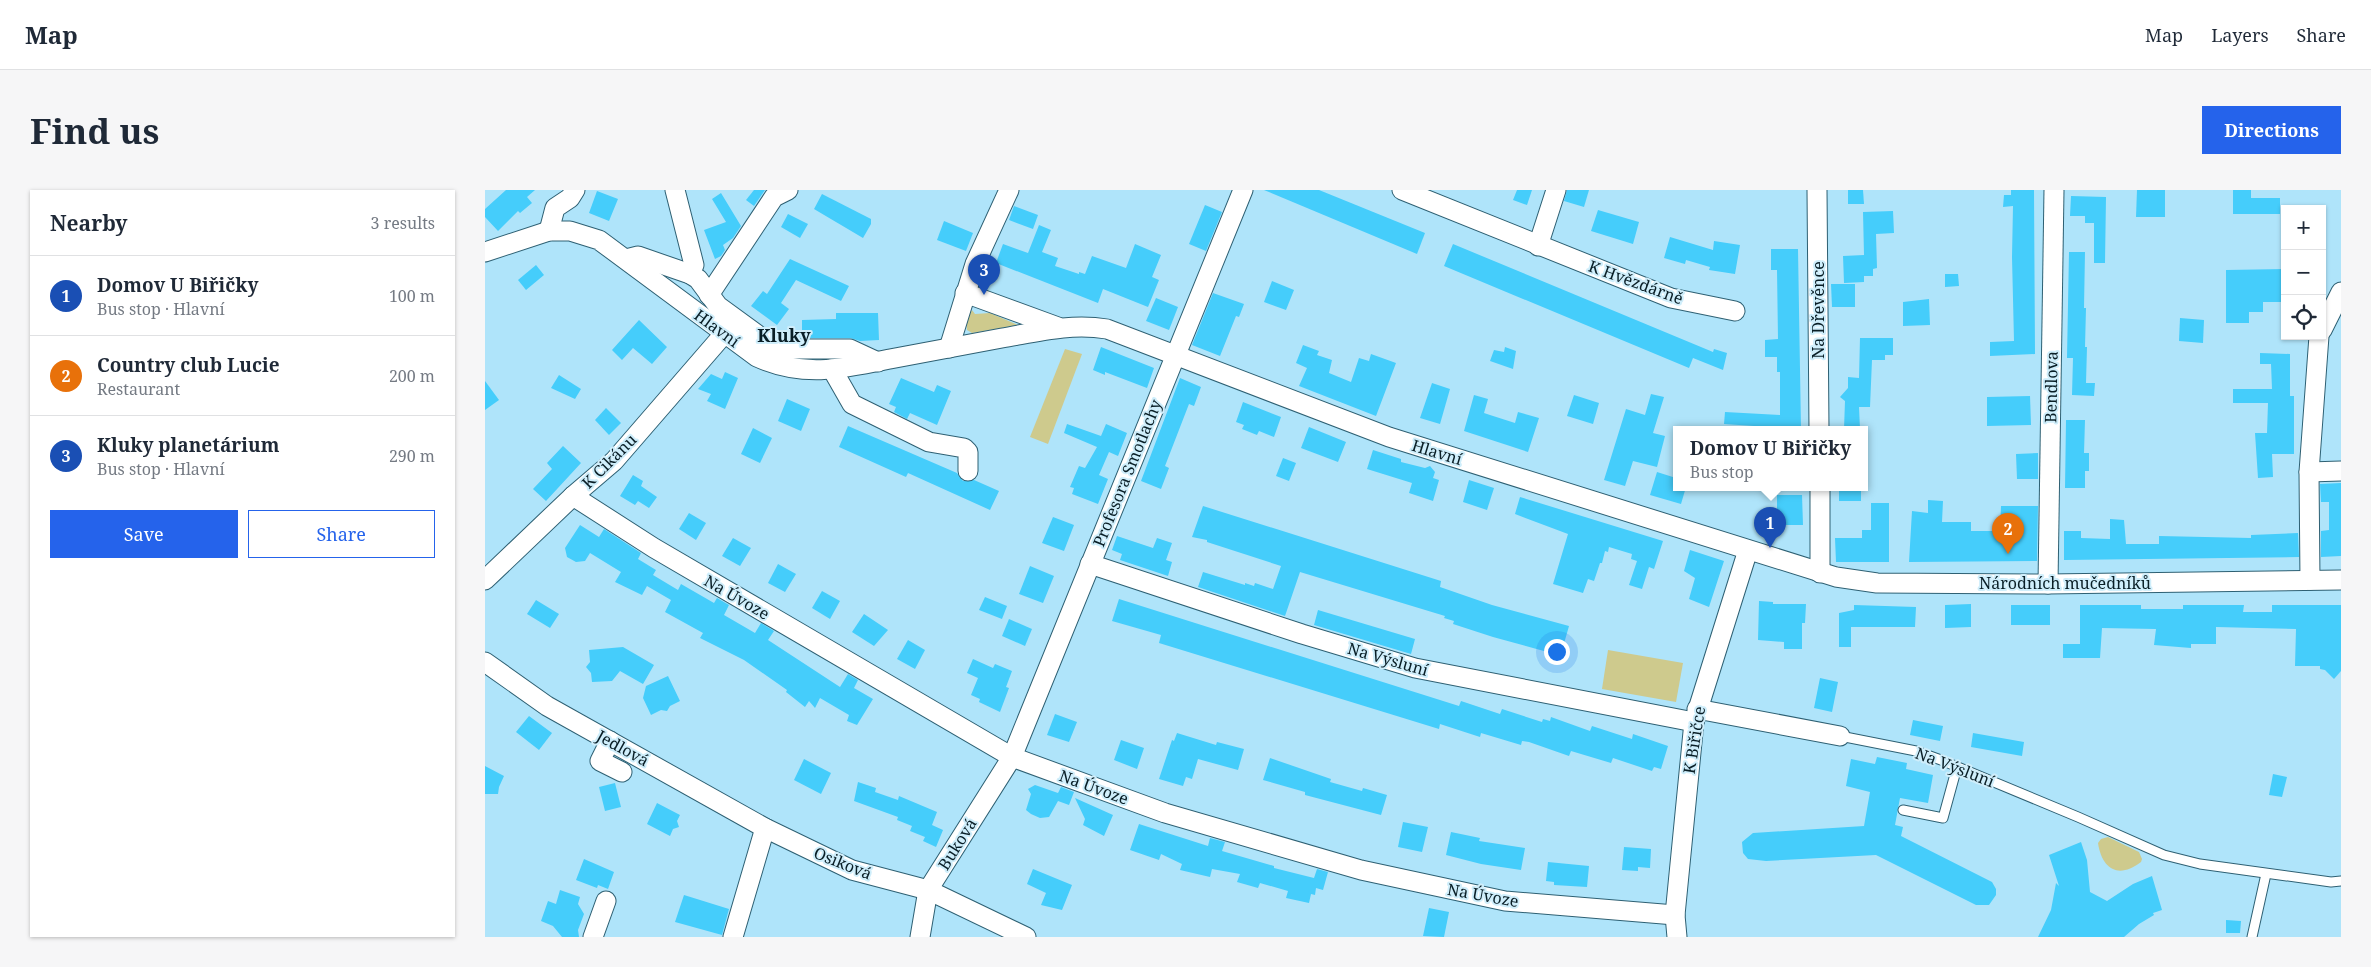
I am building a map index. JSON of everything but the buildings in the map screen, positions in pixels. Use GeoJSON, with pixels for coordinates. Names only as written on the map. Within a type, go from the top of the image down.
{"type":"FeatureCollection","features":[{"type":"Feature","properties":{"kind":"street"},"geometry":{"type":"LineString","coordinates":[[549,232],[555,208],[570,198],[575,190]]}},
{"type":"Feature","properties":{"kind":"street"},"geometry":{"type":"LineString","coordinates":[[675,190],[694,265],[691,274]]}},
{"type":"Feature","properties":{"kind":"street","name":"Hlavní"},"geometry":{"type":"LineString","coordinates":[[709,295],[774,197],[788,190]]}},
{"type":"Feature","properties":{"kind":"street"},"geometry":{"type":"LineString","coordinates":[[949,348],[975,264],[1009,190]]}},
{"type":"Feature","properties":{"kind":"street","name":"Profesora Smotlachy"},"geometry":{"type":"LineString","coordinates":[[1012,757],[1243,190]]}},
{"type":"Feature","properties":{"kind":"street","name":"K Hvězdárně"},"geometry":{"type":"LineString","coordinates":[[1402,190],[1671,298],[1735,311]]}},
{"type":"Feature","properties":{"kind":"street"},"geometry":{"type":"LineString","coordinates":[[1538,246],[1556,190]]}},
{"type":"Feature","properties":{"kind":"street","name":"Na Dřevěnce"},"geometry":{"type":"LineString","coordinates":[[1817,190],[1819,426]]}},
{"type":"Feature","properties":{"kind":"street","name":"Bendlova"},"geometry":{"type":"LineString","coordinates":[[2048,584],[2054,190]]}},
{"type":"Feature","properties":{"kind":"street","name":"Hlavní"},"geometry":{"type":"LineString","coordinates":[[485,252],[549,232],[570,231],[599,240],[757,357],[777,366],[799,370],[831,369],[879,362],[1059,328],[1085,326],[1107,329],[1389,437],[1820,574]]}},
{"type":"Feature","properties":{"kind":"street","name":"Hlavní"},"geometry":{"type":"LineString","coordinates":[[627,260],[638,256],[691,274],[698,279],[718,306],[770,344],[783,349],[850,349],[879,362]]}},
{"type":"Feature","properties":{"kind":"street"},"geometry":{"type":"LineString","coordinates":[[2326,322],[2341,292]]}},
{"type":"Feature","properties":{"kind":"street","name":"Hlavní"},"geometry":{"type":"LineString","coordinates":[[965,293],[1059,328]]}},
{"type":"Feature","properties":{"kind":"street","name":"K Cikánu"},"geometry":{"type":"LineString","coordinates":[[485,580],[573,496],[614,461],[724,334]]}},
{"type":"Feature","properties":{"kind":"street"},"geometry":{"type":"LineString","coordinates":[[2310,580],[2309,472],[2319,340]]}},
{"type":"Feature","properties":{"kind":"street"},"geometry":{"type":"LineString","coordinates":[[831,369],[852,404],[929,442],[964,448],[969,452],[968,471]]}},
{"type":"Feature","properties":{"kind":"street"},"geometry":{"type":"LineString","coordinates":[[2309,472],[2341,471]]}},
{"type":"Feature","properties":{"kind":"street"},"geometry":{"type":"LineString","coordinates":[[1820,491],[1820,574]]}},
{"type":"Feature","properties":{"kind":"street","name":"Na Úvoze"},"geometry":{"type":"LineString","coordinates":[[573,496],[654,548],[1012,757],[1165,813],[1361,870],[1505,901],[1675,915]]}},
{"type":"Feature","properties":{"kind":"street","name":"K Biřičce"},"geometry":{"type":"LineString","coordinates":[[1677,937],[1675,915],[1696,716],[1748,550]]}},
{"type":"Feature","properties":{"kind":"street","name":"Na Výsluní"},"geometry":{"type":"LineString","coordinates":[[1090,564],[1302,634],[1415,668],[1696,716],[1840,736]]}},
{"type":"Feature","properties":{"kind":"street","name":"Národních mučedníků"},"geometry":{"type":"LineString","coordinates":[[1820,574],[1877,583],[2048,584],[2341,580]]}},
{"type":"Feature","properties":{"kind":"street","name":"Jedlová"},"geometry":{"type":"LineString","coordinates":[[485,662],[547,706],[765,828]]}},
{"type":"Feature","properties":{"kind":"street"},"geometry":{"type":"LineString","coordinates":[[611,741],[600,761],[622,772]]}},
{"type":"Feature","properties":{"kind":"street","name":"Buková"},"geometry":{"type":"LineString","coordinates":[[920,937],[928,890],[1012,757]]}},
{"type":"Feature","properties":{"kind":"street"},"geometry":{"type":"LineString","coordinates":[[733,937],[765,828]]}},
{"type":"Feature","properties":{"kind":"street","name":"Osiková"},"geometry":{"type":"LineString","coordinates":[[765,828],[852,870],[928,890],[1026,937]]}},
{"type":"Feature","properties":{"kind":"street"},"geometry":{"type":"LineString","coordinates":[[593,937],[606,901]]}},
{"type":"Feature","properties":{"kind":"lane","name":"Na Výsluní"},"geometry":{"type":"LineString","coordinates":[[1840,736],[1916,751],[2157,852],[2200,864],[2331,882],[2341,881]]}},
{"type":"Feature","properties":{"kind":"lane"},"geometry":{"type":"LineString","coordinates":[[1903,810],[1943,818],[1957,767]]}},
{"type":"Feature","properties":{"kind":"lane"},"geometry":{"type":"LineString","coordinates":[[2252,937],[2266,874]]}},
{"type":"Feature","properties":{"kind":"shaded area"},"geometry":{"type":"Polygon","coordinates":[[[972,310],[975,314],[990,313],[1018,325],[972,333],[967,330],[966,322],[972,310]]]}},
{"type":"Feature","properties":{"kind":"shaded area"},"geometry":{"type":"Polygon","coordinates":[[[1065,349],[1082,354],[1048,444],[1030,437],[1065,349]]]}},
{"type":"Feature","properties":{"kind":"shaded area"},"geometry":{"type":"Polygon","coordinates":[[[1608,650],[1683,663],[1676,702],[1602,689],[1608,650]]]}},
{"type":"Feature","properties":{"kind":"shaded area"},"geometry":{"type":"Polygon","coordinates":[[[2108,837],[2139,852],[2142,859],[2141,862],[2126,870],[2119,871],[2113,869],[2103,860],[2098,843],[2101,839],[2108,837]]]}},
{"type":"Feature","properties":{"kind":"place","name":"Kluky planetárium"},"geometry":{"type":"Point","coordinates":[984,295]}},
{"type":"Feature","properties":{"kind":"place","name":"Domov U Biřičky"},"geometry":{"type":"Point","coordinates":[1770,548]}},
{"type":"Feature","properties":{"kind":"place","name":"Country club Lucie"},"geometry":{"type":"Point","coordinates":[2008,554]}},
{"type":"Feature","properties":{"kind":"district","name":"Kluky"},"geometry":{"type":"Point","coordinates":[784,336]}}]}
